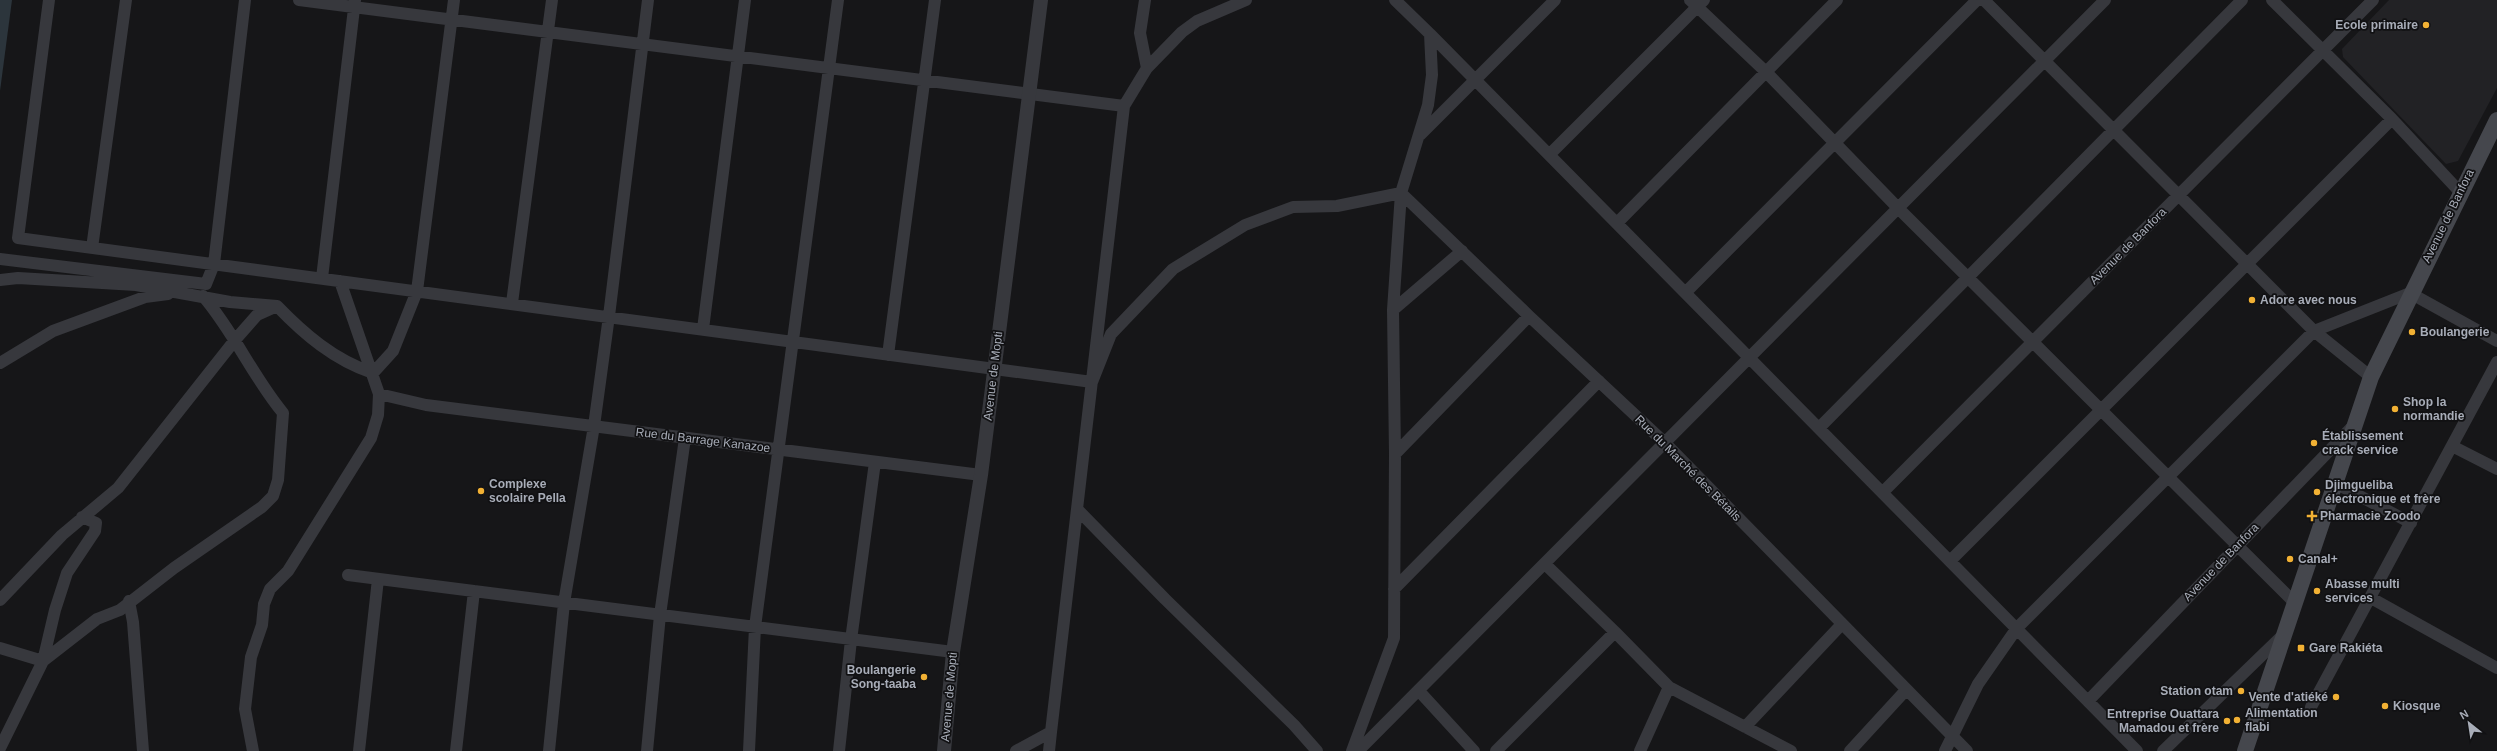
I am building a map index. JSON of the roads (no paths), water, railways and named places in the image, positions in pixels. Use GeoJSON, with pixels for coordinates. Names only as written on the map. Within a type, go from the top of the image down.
{"type":"FeatureCollection","features":[{"type":"Feature","properties":{"kind":"main road","name":"Avenue de Banfora"},"geometry":{"type":"LineString","coordinates":[[2245,751],[2371,377],[2460,192],[2497,120]]}},
{"type":"Feature","properties":{"kind":"street"},"geometry":{"type":"LineString","coordinates":[[49,0],[18,238],[994,367],[1092,382]]}},
{"type":"Feature","properties":{"kind":"street"},"geometry":{"type":"LineString","coordinates":[[92,248],[126,0]]}},
{"type":"Feature","properties":{"kind":"street"},"geometry":{"type":"LineString","coordinates":[[0,259],[206,284],[214,264],[245,0]]}},
{"type":"Feature","properties":{"kind":"street"},"geometry":{"type":"LineString","coordinates":[[299,0],[355,4],[452,20],[1124,106]]}},
{"type":"Feature","properties":{"kind":"street"},"geometry":{"type":"LineString","coordinates":[[372,373],[392,351],[417,291],[454,0]]}},
{"type":"Feature","properties":{"kind":"street"},"geometry":{"type":"LineString","coordinates":[[512,303],[552,0]]}},
{"type":"Feature","properties":{"kind":"street"},"geometry":{"type":"LineString","coordinates":[[549,751],[564,602],[594,426],[648,0]]}},
{"type":"Feature","properties":{"kind":"street"},"geometry":{"type":"LineString","coordinates":[[703,329],[745,0]]}},
{"type":"Feature","properties":{"kind":"street"},"geometry":{"type":"LineString","coordinates":[[749,751],[755,627],[777,449],[830,68],[838,0]]}},
{"type":"Feature","properties":{"kind":"street"},"geometry":{"type":"LineString","coordinates":[[888,354],[935,0]]}},
{"type":"Feature","properties":{"kind":"street","name":"Avenue de Mopti"},"geometry":{"type":"LineString","coordinates":[[944,751],[953,652],[981,475],[1041,0]]}},
{"type":"Feature","properties":{"kind":"street"},"geometry":{"type":"LineString","coordinates":[[1144,0],[1140,33],[1147,68]]}},
{"type":"Feature","properties":{"kind":"street"},"geometry":{"type":"LineString","coordinates":[[1049,751],[1124,106],[1147,68],[1182,32],[1197,21],[1246,0]]}},
{"type":"Feature","properties":{"kind":"street"},"geometry":{"type":"LineString","coordinates":[[1418,137],[1555,0]]}},
{"type":"Feature","properties":{"kind":"street"},"geometry":{"type":"LineString","coordinates":[[1618,222],[1837,0]]}},
{"type":"Feature","properties":{"kind":"street"},"geometry":{"type":"LineString","coordinates":[[1686,292],[1977,0]]}},
{"type":"Feature","properties":{"kind":"street"},"geometry":{"type":"LineString","coordinates":[[1984,0],[2314,331],[2371,377]]}},
{"type":"Feature","properties":{"kind":"street"},"geometry":{"type":"LineString","coordinates":[[1358,751],[1666,444],[2106,0]]}},
{"type":"Feature","properties":{"kind":"street"},"geometry":{"type":"LineString","coordinates":[[1819,428],[2242,0]]}},
{"type":"Feature","properties":{"kind":"street"},"geometry":{"type":"LineString","coordinates":[[2272,0],[2392,119],[2460,192]]}},
{"type":"Feature","properties":{"kind":"street","name":"Avenue de Banfora"},"geometry":{"type":"LineString","coordinates":[[1883,492],[2373,0]]}},
{"type":"Feature","properties":{"kind":"street"},"geometry":{"type":"LineString","coordinates":[[1402,2],[1430,34],[1618,222],[2137,751]]}},
{"type":"Feature","properties":{"kind":"street"},"geometry":{"type":"LineString","coordinates":[[1550,154],[1697,2],[1899,208],[2295,603]]}},
{"type":"Feature","properties":{"kind":"street"},"geometry":{"type":"LineString","coordinates":[[322,278],[355,4]]}},
{"type":"Feature","properties":{"kind":"street"},"geometry":{"type":"LineString","coordinates":[[1352,751],[1394,638],[1394,310],[1401,193],[1428,106],[1432,74],[1430,34]]}},
{"type":"Feature","properties":{"kind":"street"},"geometry":{"type":"LineString","coordinates":[[1950,561],[2392,119]]}},
{"type":"Feature","properties":{"kind":"street"},"geometry":{"type":"LineString","coordinates":[[1092,382],[1111,334],[1168,275],[1245,225],[1293,207],[1337,206],[1401,193]]}},
{"type":"Feature","properties":{"kind":"street","name":"Rue du Marché des Bétails"},"geometry":{"type":"LineString","coordinates":[[1401,193],[1529,316],[1666,444],[1967,751]]}},
{"type":"Feature","properties":{"kind":"street"},"geometry":{"type":"LineString","coordinates":[[1394,310],[1462,251]]}},
{"type":"Feature","properties":{"kind":"street"},"geometry":{"type":"LineString","coordinates":[[0,280],[18,278],[136,285],[230,302],[277,306],[300,330],[332,354],[372,373]]}},
{"type":"Feature","properties":{"kind":"street"},"geometry":{"type":"LineString","coordinates":[[253,751],[245,709],[251,657],[262,625],[264,604],[270,589],[288,571],[371,438],[378,415],[379,394],[350,314],[340,281]]}},
{"type":"Feature","properties":{"kind":"street"},"geometry":{"type":"LineString","coordinates":[[0,363],[53,331],[145,297],[184,294]]}},
{"type":"Feature","properties":{"kind":"street"},"geometry":{"type":"LineString","coordinates":[[1945,751],[1978,684],[2017,628],[2314,331],[2410,294],[2497,341]]}},
{"type":"Feature","properties":{"kind":"street"},"geometry":{"type":"LineString","coordinates":[[43,661],[97,619],[120,610],[128,601],[262,507],[273,496],[278,480],[283,413],[264,391],[220,315],[203,296]]}},
{"type":"Feature","properties":{"kind":"street"},"geometry":{"type":"LineString","coordinates":[[0,600],[82,517],[118,488],[234,340],[257,315],[277,306]]}},
{"type":"Feature","properties":{"kind":"street"},"geometry":{"type":"LineString","coordinates":[[1395,454],[1529,316]]}},
{"type":"Feature","properties":{"kind":"street"},"geometry":{"type":"LineString","coordinates":[[2310,707],[2371,598],[2497,362]]}},
{"type":"Feature","properties":{"kind":"street"},"geometry":{"type":"LineString","coordinates":[[1394,589],[1599,381]]}},
{"type":"Feature","properties":{"kind":"street","name":"Rue du Barrage Kanazoe"},"geometry":{"type":"LineString","coordinates":[[379,394],[426,405],[981,475]]}},
{"type":"Feature","properties":{"kind":"street","name":"Avenue de Banfora"},"geometry":{"type":"LineString","coordinates":[[2088,701],[2355,424]]}},
{"type":"Feature","properties":{"kind":"street"},"geometry":{"type":"LineString","coordinates":[[647,751],[660,615],[685,438]]}},
{"type":"Feature","properties":{"kind":"street"},"geometry":{"type":"LineString","coordinates":[[2452,446],[2497,469]]}},
{"type":"Feature","properties":{"kind":"street"},"geometry":{"type":"LineString","coordinates":[[839,751],[851,640],[875,462]]}},
{"type":"Feature","properties":{"kind":"street"},"geometry":{"type":"LineString","coordinates":[[2335,483],[2411,524]]}},
{"type":"Feature","properties":{"kind":"street"},"geometry":{"type":"LineString","coordinates":[[1077,509],[1165,599],[1294,725],[1317,751]]}},
{"type":"Feature","properties":{"kind":"street"},"geometry":{"type":"LineString","coordinates":[[0,748],[43,661],[55,610],[68,574],[95,531],[96,523],[82,517]]}},
{"type":"Feature","properties":{"kind":"street"},"geometry":{"type":"LineString","coordinates":[[1545,564],[1669,687],[1791,751]]}},
{"type":"Feature","properties":{"kind":"street"},"geometry":{"type":"LineString","coordinates":[[348,574],[953,652]]}},
{"type":"Feature","properties":{"kind":"street"},"geometry":{"type":"LineString","coordinates":[[359,751],[378,579]]}},
{"type":"Feature","properties":{"kind":"street"},"geometry":{"type":"LineString","coordinates":[[456,751],[474,591]]}},
{"type":"Feature","properties":{"kind":"street"},"geometry":{"type":"LineString","coordinates":[[2371,598],[2497,668]]}},
{"type":"Feature","properties":{"kind":"street"},"geometry":{"type":"LineString","coordinates":[[128,601],[133,622],[143,751]]}},
{"type":"Feature","properties":{"kind":"street"},"geometry":{"type":"LineString","coordinates":[[1745,727],[1842,624]]}},
{"type":"Feature","properties":{"kind":"street"},"geometry":{"type":"LineString","coordinates":[[1496,751],[1615,632]]}},
{"type":"Feature","properties":{"kind":"street","name":"Avenue de Banfora"},"geometry":{"type":"LineString","coordinates":[[2163,751],[2284,634]]}},
{"type":"Feature","properties":{"kind":"street"},"geometry":{"type":"LineString","coordinates":[[0,648],[43,661]]}},
{"type":"Feature","properties":{"kind":"street"},"geometry":{"type":"LineString","coordinates":[[1640,751],[1669,687]]}},
{"type":"Feature","properties":{"kind":"street"},"geometry":{"type":"LineString","coordinates":[[1418,690],[1474,751]]}},
{"type":"Feature","properties":{"kind":"street"},"geometry":{"type":"LineString","coordinates":[[1850,751],[1906,690]]}},
{"type":"Feature","properties":{"kind":"street"},"geometry":{"type":"LineString","coordinates":[[1016,751],[1051,732]]}},
{"type":"Feature","properties":{"kind":"place","name":"Ecole primaire"},"geometry":{"type":"Point","coordinates":[2426,25]}},
{"type":"Feature","properties":{"kind":"place","name":"Adore avec nous"},"geometry":{"type":"Point","coordinates":[2252,300]}},
{"type":"Feature","properties":{"kind":"place","name":"Boulangerie"},"geometry":{"type":"Point","coordinates":[2412,332]}},
{"type":"Feature","properties":{"kind":"place","name":"Shop la normandie"},"geometry":{"type":"Point","coordinates":[2395,409]}},
{"type":"Feature","properties":{"kind":"place","name":"Établissement crack service"},"geometry":{"type":"Point","coordinates":[2314,443]}},
{"type":"Feature","properties":{"kind":"place","name":"Complexe scolaire Pella"},"geometry":{"type":"Point","coordinates":[481,491]}},
{"type":"Feature","properties":{"kind":"place","name":"Djimgueliba électronique et frère"},"geometry":{"type":"Point","coordinates":[2317,492]}},
{"type":"Feature","properties":{"kind":"place","name":"Pharmacie Zoodo"},"geometry":{"type":"Point","coordinates":[2312,516]}},
{"type":"Feature","properties":{"kind":"place","name":"Canal+"},"geometry":{"type":"Point","coordinates":[2290,559]}},
{"type":"Feature","properties":{"kind":"place","name":"Abasse multi services"},"geometry":{"type":"Point","coordinates":[2317,591]}},
{"type":"Feature","properties":{"kind":"place","name":"Gare Rakiéta"},"geometry":{"type":"Point","coordinates":[2301,648]}},
{"type":"Feature","properties":{"kind":"place","name":"Boulangerie Song-taaba"},"geometry":{"type":"Point","coordinates":[924,677]}},
{"type":"Feature","properties":{"kind":"place","name":"Station otam"},"geometry":{"type":"Point","coordinates":[2241,691]}},
{"type":"Feature","properties":{"kind":"place","name":"Vente d'atiéké"},"geometry":{"type":"Point","coordinates":[2336,697]}},
{"type":"Feature","properties":{"kind":"place","name":"Kiosque"},"geometry":{"type":"Point","coordinates":[2385,706]}},
{"type":"Feature","properties":{"kind":"place","name":"Alimentation flabi"},"geometry":{"type":"Point","coordinates":[2237,720]}},
{"type":"Feature","properties":{"kind":"place","name":"Entreprise Ouattara Mamadou et frère"},"geometry":{"type":"Point","coordinates":[2227,721]}}]}
